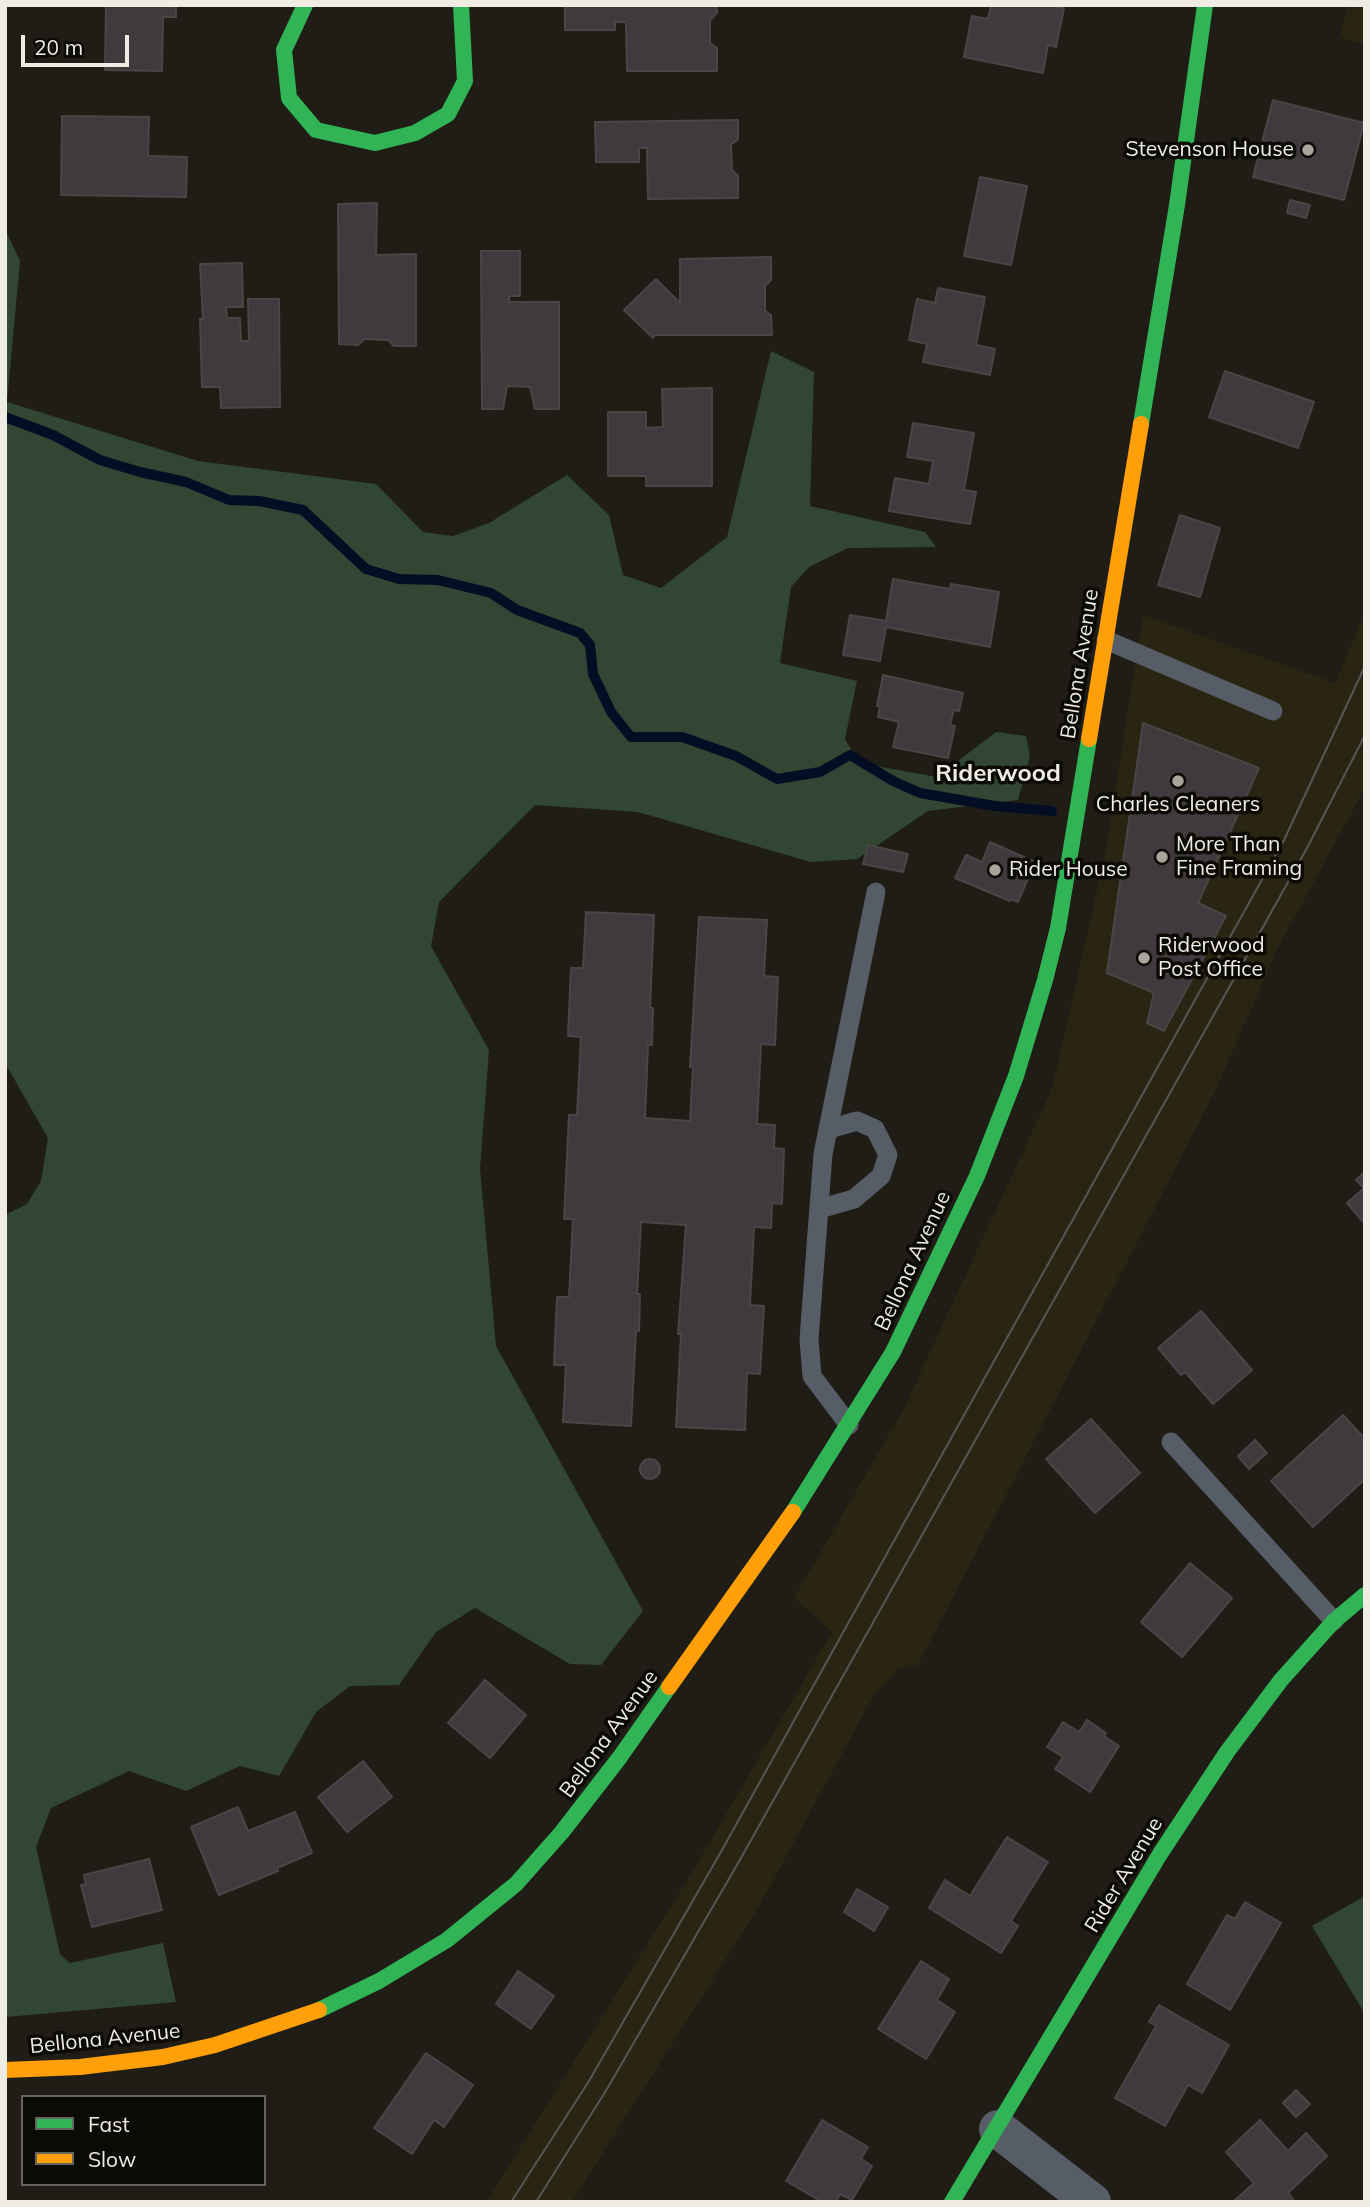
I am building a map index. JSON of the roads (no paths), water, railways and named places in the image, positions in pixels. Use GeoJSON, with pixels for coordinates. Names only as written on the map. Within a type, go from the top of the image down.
{"type":"FeatureCollection","features":[{"type":"Feature","properties":{"kind":"street"},"geometry":{"type":"LineString","coordinates":[[305,5],[284,50],[289,98],[316,130],[376,143],[415,133],[448,114],[466,81],[461,5]]}},
{"type":"Feature","properties":{"kind":"street","name":"Bellona Avenue"},"geometry":{"type":"LineString","coordinates":[[5,2070],[80,2067],[163,2057],[215,2045],[323,2009],[379,1981],[447,1940],[516,1884],[570,1822],[620,1757],[777,1535],[893,1352],[937,1264],[1016,1076],[1058,928],[1177,205],[1205,5]]}},
{"type":"Feature","properties":{"kind":"street","name":"Rider Avenue"},"geometry":{"type":"LineString","coordinates":[[952,2202],[1160,1854],[1227,1752],[1281,1680],[1334,1621],[1365,1595]]}},
{"type":"Feature","properties":{"kind":"street"},"geometry":{"type":"LineString","coordinates":[[998,2129],[1092,2202]]}},
{"type":"Feature","properties":{"kind":"lane"},"geometry":{"type":"LineString","coordinates":[[1106,640],[1273,710]]}},
{"type":"Feature","properties":{"kind":"lane"},"geometry":{"type":"LineString","coordinates":[[849,1425],[812,1376],[809,1339],[823,1154],[876,892]]}},
{"type":"Feature","properties":{"kind":"lane"},"geometry":{"type":"LineString","coordinates":[[819,1209],[854,1199],[881,1175],[888,1155],[875,1129],[858,1121],[828,1129]]}},
{"type":"Feature","properties":{"kind":"lane"},"geometry":{"type":"LineString","coordinates":[[1171,1442],[1334,1621]]}},
{"type":"Feature","properties":{"kind":"waterway"},"geometry":{"type":"LineString","coordinates":[[5,417],[53,435],[100,460],[186,482],[229,500],[259,501],[303,510],[366,569],[399,579],[438,580],[491,593],[517,610],[580,633],[590,645],[593,674],[611,712],[631,737],[682,737],[736,756],[777,779],[820,772],[850,755],[893,781],[920,793],[995,806],[1052,811]]}},
{"type":"Feature","properties":{"kind":"tram line"},"geometry":{"type":"LineString","coordinates":[[511,2202],[589,2081],[722,1850],[1284,840],[1365,666]]}},
{"type":"Feature","properties":{"kind":"tram line"},"geometry":{"type":"LineString","coordinates":[[536,2202],[607,2089],[741,1858],[1307,848],[1365,735]]}},
{"type":"Feature","properties":{"kind":"place","name":"Stevenson House"},"geometry":{"type":"Point","coordinates":[1308,150]}},
{"type":"Feature","properties":{"kind":"place","name":"Charles Cleaners"},"geometry":{"type":"Point","coordinates":[1178,781]}},
{"type":"Feature","properties":{"kind":"place","name":"More Than Fine Framing"},"geometry":{"type":"Point","coordinates":[1162,857]}},
{"type":"Feature","properties":{"kind":"place","name":"Rider House"},"geometry":{"type":"Point","coordinates":[995,870]}},
{"type":"Feature","properties":{"kind":"place","name":"Riderwood Post Office"},"geometry":{"type":"Point","coordinates":[1144,958]}},
{"type":"Feature","properties":{"kind":"district","name":"Riderwood"},"geometry":{"type":"Point","coordinates":[998,774]}}]}
